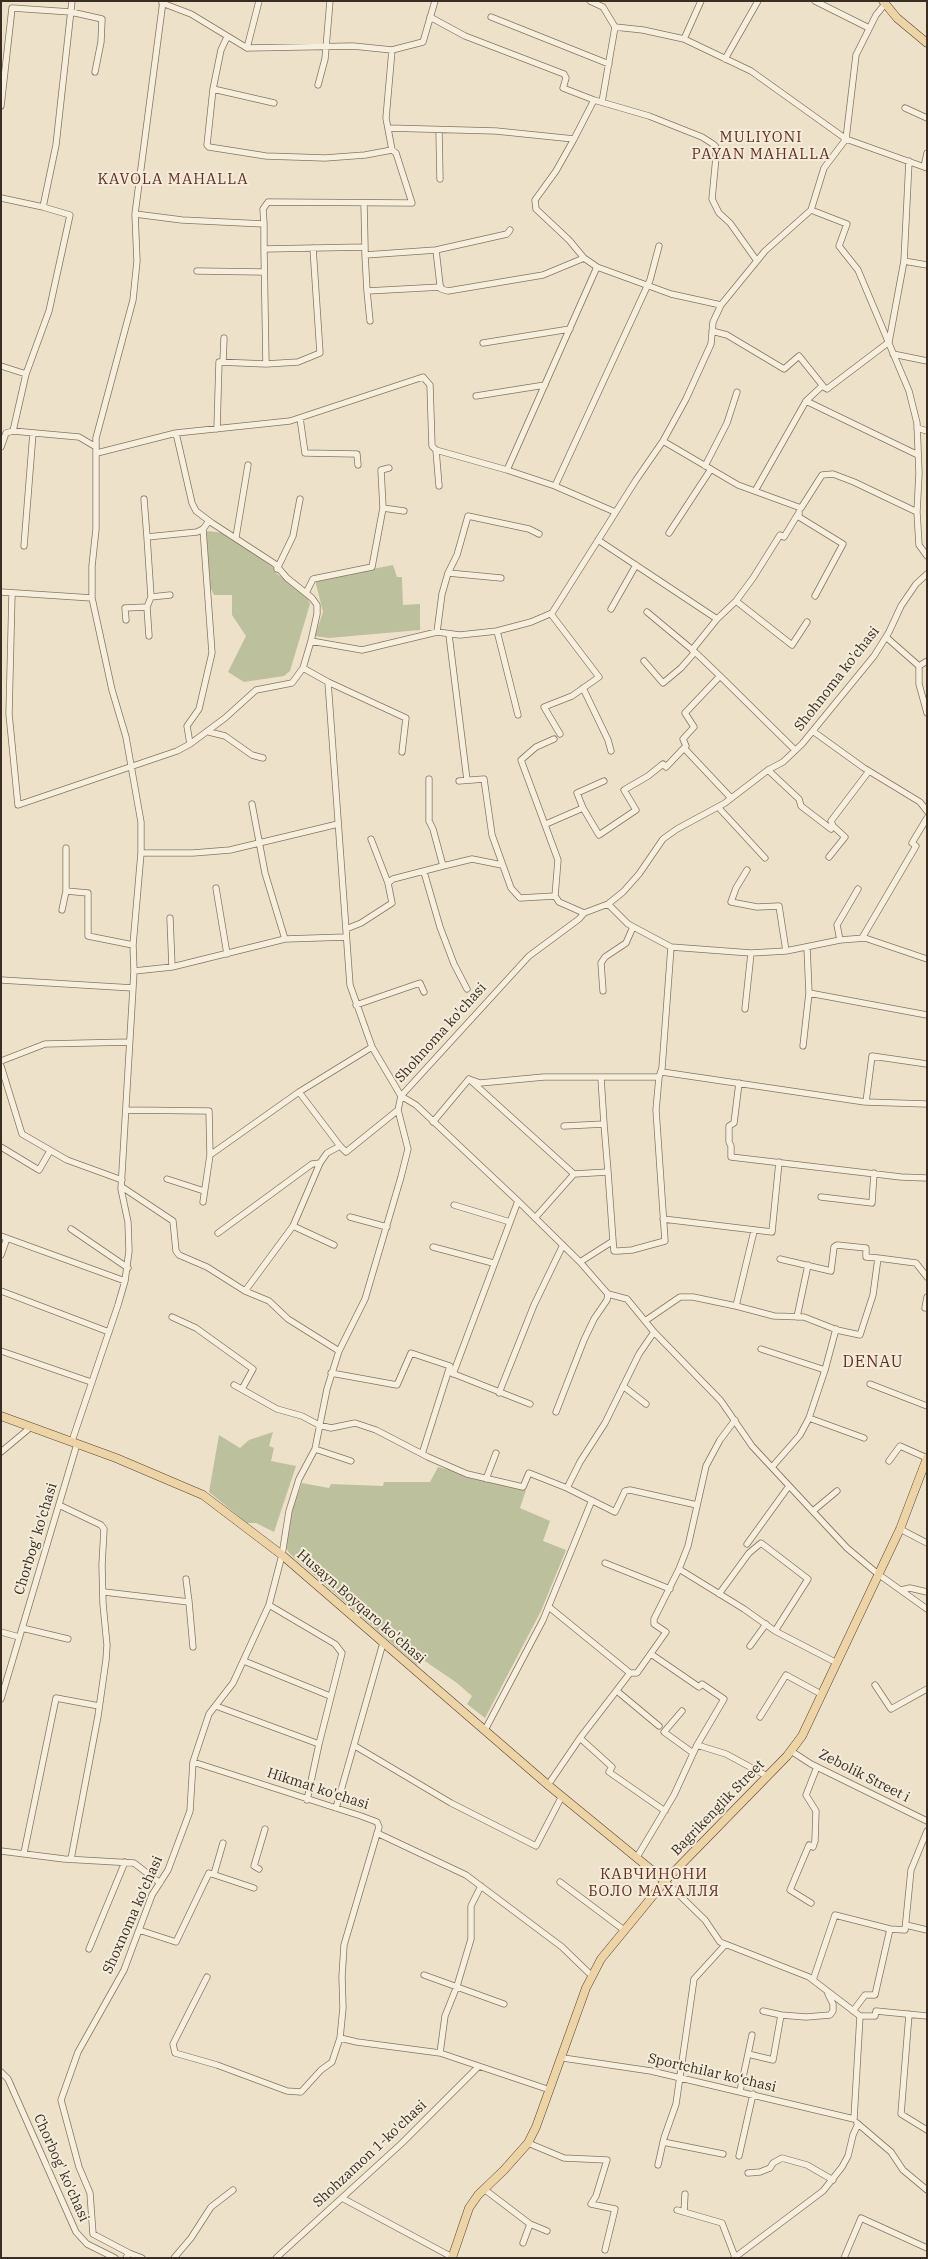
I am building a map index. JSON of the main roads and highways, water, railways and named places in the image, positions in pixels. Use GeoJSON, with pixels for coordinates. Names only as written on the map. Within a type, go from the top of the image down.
{"type":"FeatureCollection","features":[{"type":"Feature","properties":{"kind":"main road"},"geometry":{"type":"LineString","coordinates":[[884,2],[897,18],[927,43]]}},
{"type":"Feature","properties":{"kind":"main road","name":"Husayn Boyqaro ko'chasi"},"geometry":{"type":"LineString","coordinates":[[1,1416],[74,1442],[203,1495],[282,1555],[548,1785],[664,1881]]}},
{"type":"Feature","properties":{"kind":"main road","name":"Bagrikenglik Street"},"geometry":{"type":"LineString","coordinates":[[452,2257],[469,2208],[528,2142],[550,2090],[591,1975],[601,1959],[664,1881],[791,1751],[802,1736],[900,1529],[927,1458]]}},
{"type":"Feature","properties":{"kind":"district","name":"MULIYONI PAYAN MAHALLA"},"geometry":{"type":"Point","coordinates":[761,146]}},
{"type":"Feature","properties":{"kind":"district","name":"KAVOLA MAHALLA"},"geometry":{"type":"Point","coordinates":[173,180]}},
{"type":"Feature","properties":{"kind":"district","name":"DENAU"},"geometry":{"type":"Point","coordinates":[873,1362]}},
{"type":"Feature","properties":{"kind":"district","name":"КАВЧИНОНИ БОЛО МАХАЛЛЯ"},"geometry":{"type":"Point","coordinates":[654,1884]}}]}
